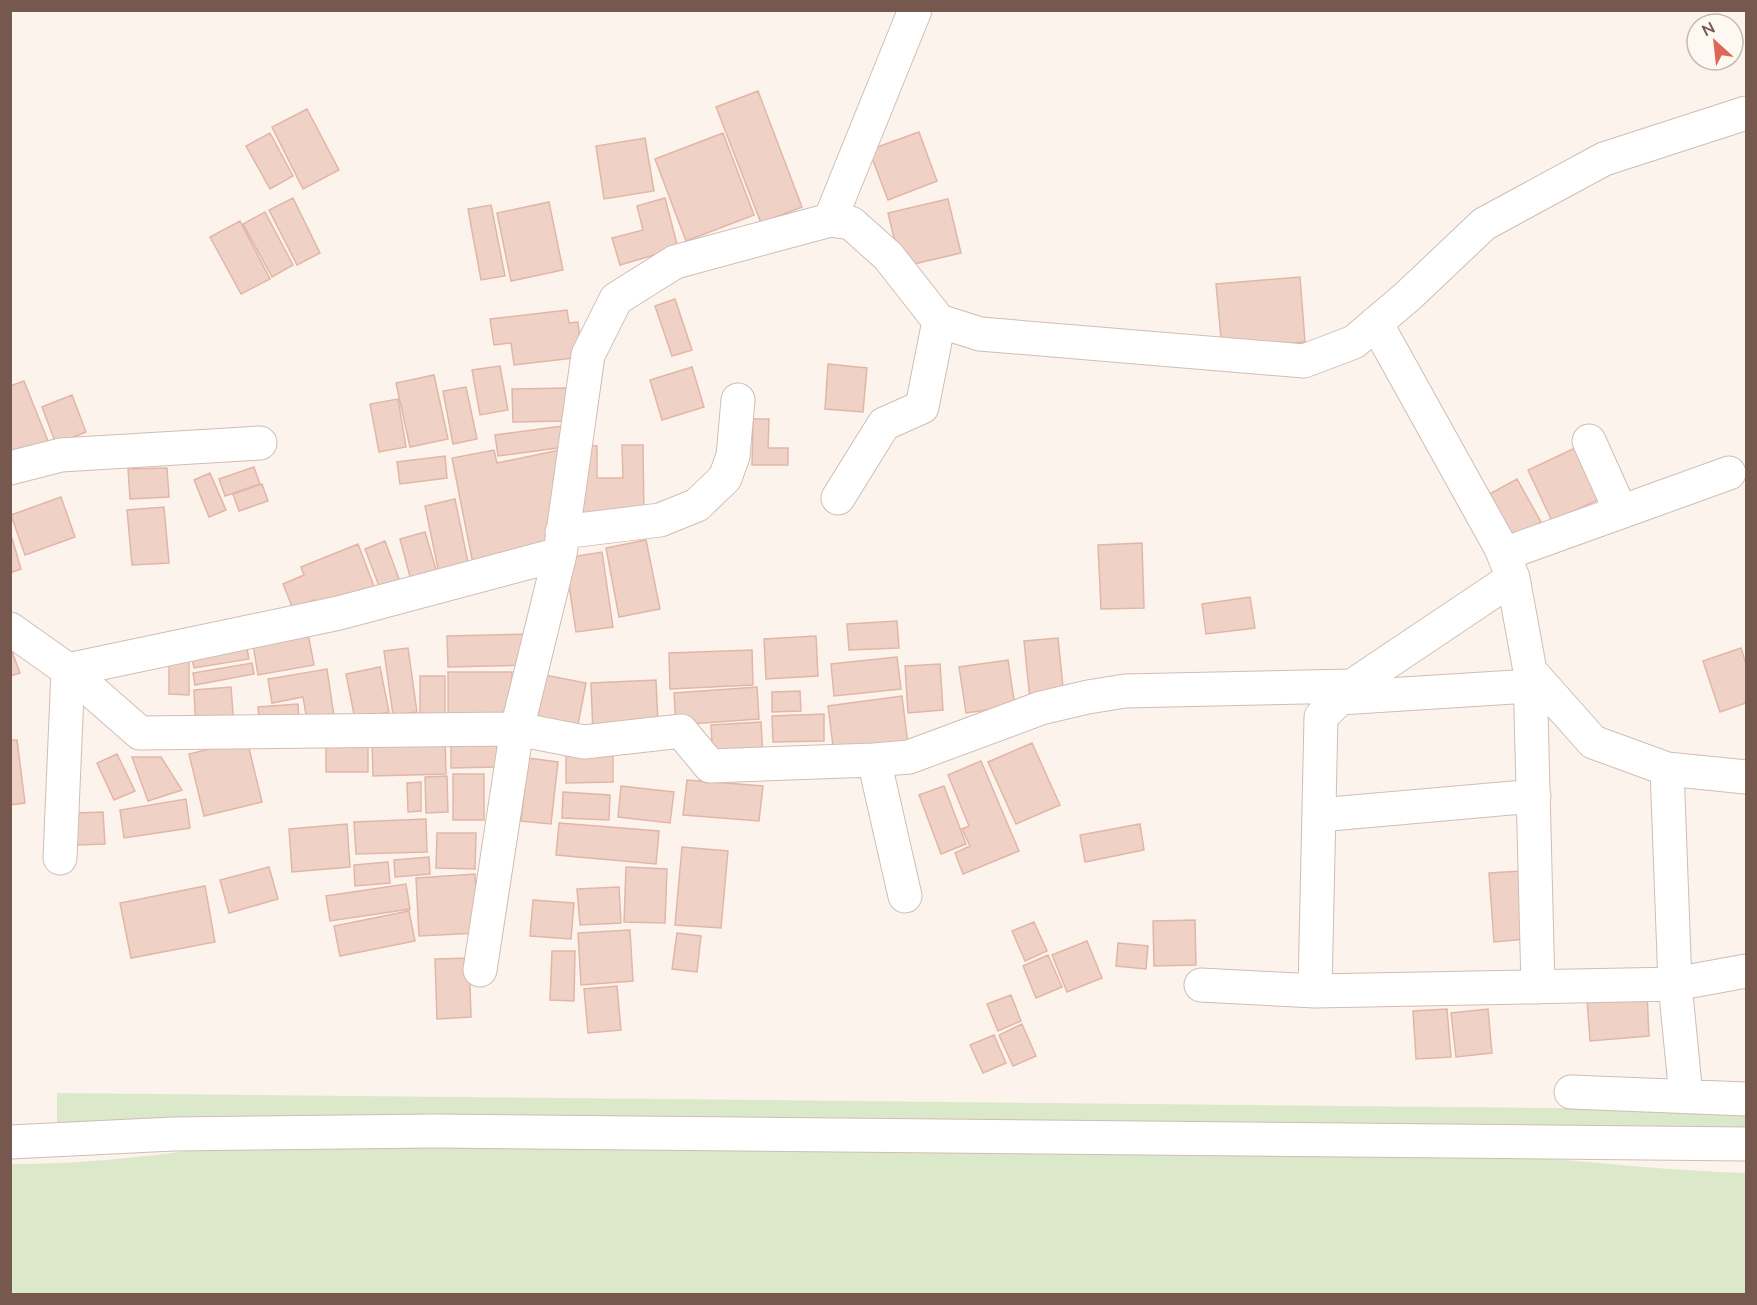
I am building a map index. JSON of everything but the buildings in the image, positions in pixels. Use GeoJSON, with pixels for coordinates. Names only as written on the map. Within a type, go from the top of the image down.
{"type":"FeatureCollection","features":[{"type":"Feature","properties":{"kind":"street"},"geometry":{"type":"LineString","coordinates":[[840,222],[844,182],[915,10]]}},
{"type":"Feature","properties":{"kind":"street"},"geometry":{"type":"LineString","coordinates":[[480,970],[517,729],[561,543],[588,355],[616,299],[675,262],[840,222],[888,256],[939,321],[980,334],[1304,361],[1354,342],[1408,296],[1484,224],[1604,159],[1746,113]]}},
{"type":"Feature","properties":{"kind":"street"},"geometry":{"type":"LineString","coordinates":[[838,498],[884,424],[922,407],[939,321]]}},
{"type":"Feature","properties":{"kind":"street"},"geometry":{"type":"LineString","coordinates":[[1376,323],[1509,566],[1531,679],[1538,987]]}},
{"type":"Feature","properties":{"kind":"street"},"geometry":{"type":"LineString","coordinates":[[68,670],[339,613],[561,543],[660,520],[697,505],[724,478],[733,456],[738,400]]}},
{"type":"Feature","properties":{"kind":"street"},"geometry":{"type":"LineString","coordinates":[[1589,441],[1621,512]]}},
{"type":"Feature","properties":{"kind":"street"},"geometry":{"type":"LineString","coordinates":[[10,468],[61,455],[260,443]]}},
{"type":"Feature","properties":{"kind":"street"},"geometry":{"type":"LineString","coordinates":[[1316,991],[1321,717],[1346,692],[1509,566],[1621,512],[1729,473]]}},
{"type":"Feature","properties":{"kind":"street"},"geometry":{"type":"LineString","coordinates":[[10,629],[68,670],[140,733],[517,729],[584,742],[681,731],[711,766],[873,760],[909,757],[1041,708],[1125,691],[1346,692],[1531,679],[1593,742],[1667,769],[1746,777]]}},
{"type":"Feature","properties":{"kind":"street"},"geometry":{"type":"LineString","coordinates":[[60,858],[68,670]]}},
{"type":"Feature","properties":{"kind":"street"},"geometry":{"type":"LineString","coordinates":[[873,760],[904,896]]}},
{"type":"Feature","properties":{"kind":"street"},"geometry":{"type":"LineString","coordinates":[[1667,769],[1675,984],[1686,1096]]}},
{"type":"Feature","properties":{"kind":"street"},"geometry":{"type":"LineString","coordinates":[[1319,815],[1534,796]]}},
{"type":"Feature","properties":{"kind":"street"},"geometry":{"type":"LineString","coordinates":[[1201,985],[1316,991],[1675,984],[1746,971]]}},
{"type":"Feature","properties":{"kind":"street"},"geometry":{"type":"LineString","coordinates":[[1572,1092],[1746,1099]]}},
{"type":"Feature","properties":{"kind":"street"},"geometry":{"type":"LineString","coordinates":[[10,1142],[173,1134],[447,1131],[1746,1144]]}},
{"type":"Feature","properties":{"kind":"green space"},"geometry":{"type":"Polygon","coordinates":[[[57,1093],[1746,1110],[1746,1134],[57,1124],[57,1093]]]}},
{"type":"Feature","properties":{"kind":"green space"},"geometry":{"type":"Polygon","coordinates":[[[683,1145],[1525,1157],[1746,1173],[1746,1294],[11,1294],[10,1164],[106,1160],[200,1149],[683,1145]]]}}]}
